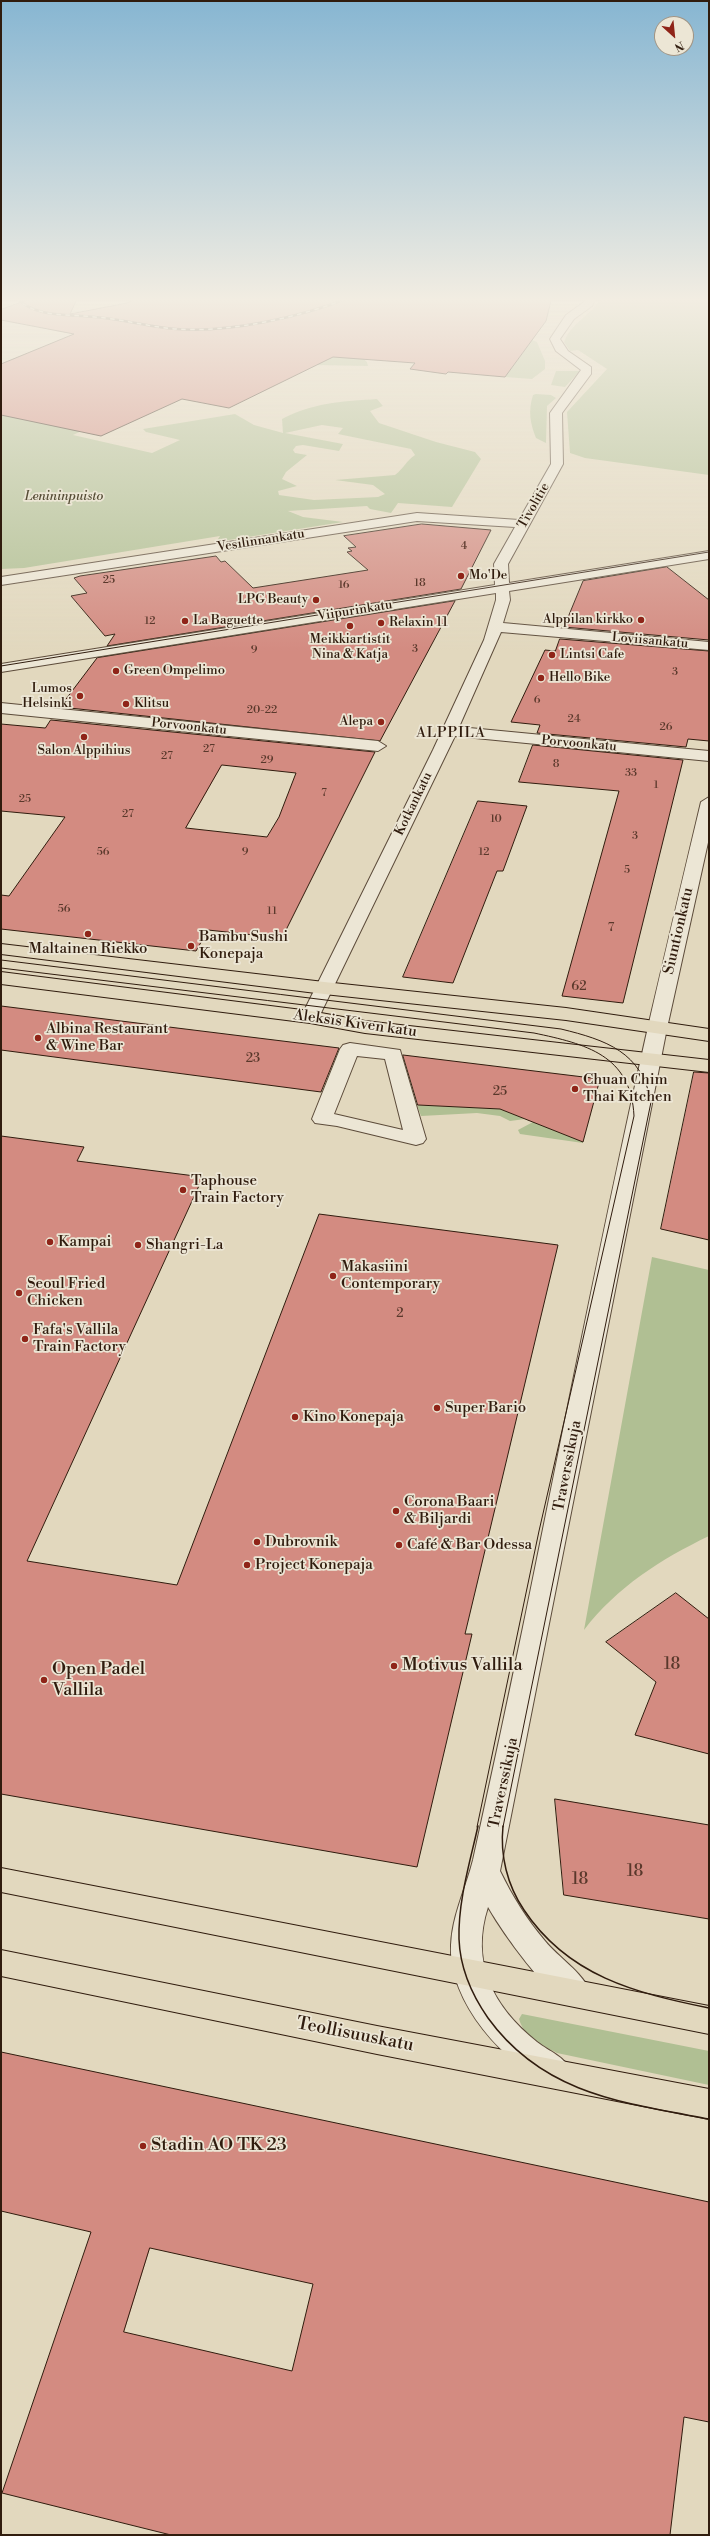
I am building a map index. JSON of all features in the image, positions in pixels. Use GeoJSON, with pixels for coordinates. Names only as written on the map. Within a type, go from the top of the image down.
{"type":"FeatureCollection","features":[{"type":"Feature","properties":{"kind":"main road","name":"Aleksis Kiven katu"},"geometry":{"type":"LineString","coordinates":[[1,949],[324,988],[566,1014],[709,1035]]}},
{"type":"Feature","properties":{"kind":"main road","name":"Aleksis Kiven katu"},"geometry":{"type":"LineString","coordinates":[[1,978],[310,1017],[365,1027],[709,1066]]}},
{"type":"Feature","properties":{"kind":"main road"},"geometry":{"type":"LineString","coordinates":[[9,1882],[469,1972],[575,1991],[709,2020]]}},
{"type":"Feature","properties":{"kind":"main road","name":"Teollisuuskatu"},"geometry":{"type":"LineString","coordinates":[[1,1963],[709,2104]]}},
{"type":"Feature","properties":{"kind":"street","name":"Tivolitie"},"geometry":{"type":"LineString","coordinates":[[504,587],[502,564],[557,464],[556,415]]}},
{"type":"Feature","properties":{"kind":"street","name":"Vesilinnankatu"},"geometry":{"type":"LineString","coordinates":[[1,580],[417,517],[523,524]]}},
{"type":"Feature","properties":{"kind":"street","name":"Viipurinkatu"},"geometry":{"type":"LineString","coordinates":[[1,668],[709,555]]}},
{"type":"Feature","properties":{"kind":"street","name":"Kotkankatu"},"geometry":{"type":"LineString","coordinates":[[310,1017],[449,731],[491,640],[503,600],[504,587]]}},
{"type":"Feature","properties":{"kind":"street","name":"Loviisankatu"},"geometry":{"type":"LineString","coordinates":[[495,627],[709,646]]}},
{"type":"Feature","properties":{"kind":"street","name":"Porvoonkatu"},"geometry":{"type":"LineString","coordinates":[[1,708],[378,746]]}},
{"type":"Feature","properties":{"kind":"street","name":"Porvoonkatu"},"geometry":{"type":"LineString","coordinates":[[449,731],[709,756]]}},
{"type":"Feature","properties":{"kind":"street","name":"Siuntionkatu"},"geometry":{"type":"LineString","coordinates":[[650,1060],[656,1028],[709,802]]}},
{"type":"Feature","properties":{"kind":"street"},"geometry":{"type":"LineString","coordinates":[[350,1049],[393,1054],[406,1104],[416,1138],[337,1120],[322,1119],[350,1049]]}},
{"type":"Feature","properties":{"kind":"street","name":"Traverssikuja"},"geometry":{"type":"LineString","coordinates":[[561,2075],[526,2052],[504,2032],[478,1996],[469,1972],[466,1946],[472,1910],[485,1871],[650,1060]]}},
{"type":"Feature","properties":{"kind":"street"},"geometry":{"type":"LineString","coordinates":[[485,1871],[508,1917],[529,1946],[549,1969],[575,1991]]}},
{"type":"Feature","properties":{"kind":"green space","name":"Lenininpuisto"},"geometry":{"type":"Polygon","coordinates":[[[1,415],[88,428],[73,435],[152,453],[180,440],[146,432],[143,429],[227,415],[237,415],[254,425],[283,433],[282,419],[290,415],[373,415],[379,423],[436,442],[475,452],[481,459],[452,507],[398,503],[391,513],[370,509],[367,506],[288,511],[303,517],[343,522],[216,542],[220,536],[24,568],[1,569],[1,415]],[[322,425],[285,433],[343,444],[339,451],[303,445],[296,446],[293,450],[295,453],[307,455],[286,472],[282,479],[297,486],[278,491],[279,495],[314,500],[378,497],[385,494],[373,485],[335,480],[395,475],[415,455],[411,449],[338,434],[343,428],[322,425]]]}},
{"type":"Feature","properties":{"kind":"green space"},"geometry":{"type":"Polygon","coordinates":[[[530,415],[547,415],[546,443],[536,438],[530,415]]]}},
{"type":"Feature","properties":{"kind":"green space"},"geometry":{"type":"Polygon","coordinates":[[[567,415],[709,415],[709,475],[585,458],[570,453],[567,415]]]}},
{"type":"Feature","properties":{"kind":"green space"},"geometry":{"type":"Polygon","coordinates":[[[417,1105],[500,1109],[525,1119],[510,1121],[500,1116],[477,1113],[421,1116],[417,1105]]]}},
{"type":"Feature","properties":{"kind":"green space"},"geometry":{"type":"Polygon","coordinates":[[[533,1122],[583,1143],[520,1134],[518,1130],[533,1122]]]}},
{"type":"Feature","properties":{"kind":"green space"},"geometry":{"type":"Polygon","coordinates":[[[652,1257],[709,1270],[709,1536],[674,1554],[625,1587],[584,1630],[652,1257]]]}},
{"type":"Feature","properties":{"kind":"green space"},"geometry":{"type":"Polygon","coordinates":[[[522,2014],[709,2051],[709,2085],[557,2053],[529,2036],[521,2025],[519,2019],[522,2014]]]}},
{"type":"Feature","properties":{"kind":"building"},"geometry":{"type":"Polygon","coordinates":[[[3,415],[146,415],[101,436],[3,415]]]}},
{"type":"Feature","properties":{"kind":"building"},"geometry":{"type":"Polygon","coordinates":[[[422,524],[491,530],[461,589],[107,646],[115,634],[105,636],[71,596],[87,593],[74,578],[80,576],[216,556],[221,562],[225,561],[253,588],[368,570],[347,552],[352,551],[348,548],[356,547],[344,536],[422,524]]]}},
{"type":"Feature","properties":{"kind":"building","name":"Alppilan kirkko"},"geometry":{"type":"Polygon","coordinates":[[[667,567],[709,600],[709,640],[564,627],[583,581],[667,567]]]}},
{"type":"Feature","properties":{"kind":"building"},"geometry":{"type":"Polygon","coordinates":[[[455,601],[380,741],[60,707],[97,658],[455,601]]]}},
{"type":"Feature","properties":{"kind":"building"},"geometry":{"type":"Polygon","coordinates":[[[560,639],[709,651],[709,741],[688,739],[686,747],[537,733],[540,725],[511,722],[545,650],[555,651],[560,639]]]}},
{"type":"Feature","properties":{"kind":"building"},"geometry":{"type":"Polygon","coordinates":[[[51,720],[375,752],[282,938],[208,930],[196,951],[1,929],[1,895],[9,896],[65,817],[1,811],[1,724],[45,728],[51,720]],[[222,765],[186,828],[267,837],[279,817],[296,773],[222,765]]]}},
{"type":"Feature","properties":{"kind":"building"},"geometry":{"type":"Polygon","coordinates":[[[533,745],[683,760],[623,1003],[562,996],[619,791],[519,782],[533,745]]]}},
{"type":"Feature","properties":{"kind":"building"},"geometry":{"type":"Polygon","coordinates":[[[478,801],[527,806],[503,871],[497,871],[453,983],[403,977],[478,801]]]}},
{"type":"Feature","properties":{"kind":"building"},"geometry":{"type":"Polygon","coordinates":[[[1,1006],[339,1048],[321,1092],[1,1050],[1,1006]]]}},
{"type":"Feature","properties":{"kind":"building"},"geometry":{"type":"Polygon","coordinates":[[[403,1055],[600,1079],[583,1142],[500,1109],[418,1105],[403,1055]]]}},
{"type":"Feature","properties":{"kind":"building"},"geometry":{"type":"Polygon","coordinates":[[[694,1072],[709,1073],[709,1240],[661,1229],[694,1072]]]}},
{"type":"Feature","properties":{"kind":"building"},"geometry":{"type":"Polygon","coordinates":[[[1,1136],[84,1147],[77,1161],[203,1177],[27,1561],[177,1585],[319,1214],[558,1245],[465,1634],[472,1634],[417,1867],[1,1794],[1,1136]]]}},
{"type":"Feature","properties":{"kind":"building"},"geometry":{"type":"Polygon","coordinates":[[[676,1593],[709,1619],[709,1754],[635,1735],[656,1682],[606,1642],[676,1593]]]}},
{"type":"Feature","properties":{"kind":"building"},"geometry":{"type":"Polygon","coordinates":[[[555,1799],[709,1825],[709,1919],[564,1895],[555,1799]]]}},
{"type":"Feature","properties":{"kind":"building"},"geometry":{"type":"Polygon","coordinates":[[[1,2052],[709,2202],[709,2422],[684,2417],[670,2535],[171,2535],[2,2493],[91,2232],[1,2211],[1,2052]],[[150,2248],[124,2332],[292,2371],[313,2284],[150,2248]]]}},
{"type":"Feature","properties":{"kind":"tram line"},"geometry":{"type":"LineString","coordinates":[[1,666],[709,552]]}},
{"type":"Feature","properties":{"kind":"tram line"},"geometry":{"type":"LineString","coordinates":[[1,960],[561,1029],[593,1038],[607,1044],[620,1051],[639,1071],[646,1085],[651,1102],[503,1827]]}},
{"type":"Feature","properties":{"kind":"tram line"},"geometry":{"type":"LineString","coordinates":[[1,968],[534,1033],[553,1037],[588,1048],[615,1066],[624,1079],[631,1095],[634,1116],[539,1531],[477,1827]]}},
{"type":"Feature","properties":{"kind":"tram line"},"geometry":{"type":"LineString","coordinates":[[478,1826],[462,1896],[459,1939],[464,1970],[472,1990],[488,2018],[510,2044],[534,2064],[559,2079],[587,2091],[616,2100],[709,2119]]}},
{"type":"Feature","properties":{"kind":"tram line"},"geometry":{"type":"LineString","coordinates":[[503,1826],[502,1837],[504,1859],[513,1890],[524,1910],[542,1933],[561,1951],[582,1966],[605,1978],[630,1988],[655,1996],[709,2008]]}},
{"type":"Feature","properties":{"kind":"place","name":"Mo'De"},"geometry":{"type":"Point","coordinates":[461,576]}},
{"type":"Feature","properties":{"kind":"place","name":"LPG Beauty"},"geometry":{"type":"Point","coordinates":[316,600]}},
{"type":"Feature","properties":{"kind":"place","name":"Alppilan kirkko"},"geometry":{"type":"Point","coordinates":[641,620]}},
{"type":"Feature","properties":{"kind":"place","name":"La Baguette"},"geometry":{"type":"Point","coordinates":[185,621]}},
{"type":"Feature","properties":{"kind":"place","name":"Relaxin 11"},"geometry":{"type":"Point","coordinates":[381,623]}},
{"type":"Feature","properties":{"kind":"place","name":"Meikkiartistit Nina & Katja"},"geometry":{"type":"Point","coordinates":[350,626]}},
{"type":"Feature","properties":{"kind":"place","name":"Lintsi Cafe"},"geometry":{"type":"Point","coordinates":[552,655]}},
{"type":"Feature","properties":{"kind":"place","name":"Green Ompelimo"},"geometry":{"type":"Point","coordinates":[116,671]}},
{"type":"Feature","properties":{"kind":"place","name":"Hello Bike"},"geometry":{"type":"Point","coordinates":[541,678]}},
{"type":"Feature","properties":{"kind":"place","name":"Lumos Helsinki"},"geometry":{"type":"Point","coordinates":[80,696]}},
{"type":"Feature","properties":{"kind":"place","name":"Klitsu"},"geometry":{"type":"Point","coordinates":[126,704]}},
{"type":"Feature","properties":{"kind":"place","name":"Alepa"},"geometry":{"type":"Point","coordinates":[381,722]}},
{"type":"Feature","properties":{"kind":"place","name":"Salon Alppihius"},"geometry":{"type":"Point","coordinates":[84,737]}},
{"type":"Feature","properties":{"kind":"place","name":"Maltainen Riekko"},"geometry":{"type":"Point","coordinates":[88,934]}},
{"type":"Feature","properties":{"kind":"place","name":"Bambu Sushi Konepaja"},"geometry":{"type":"Point","coordinates":[191,946]}},
{"type":"Feature","properties":{"kind":"place","name":"Albina Restaurant & Wine Bar"},"geometry":{"type":"Point","coordinates":[38,1038]}},
{"type":"Feature","properties":{"kind":"place","name":"Chuan Chim Thai Kitchen"},"geometry":{"type":"Point","coordinates":[575,1089]}},
{"type":"Feature","properties":{"kind":"place","name":"Taphouse Train Factory"},"geometry":{"type":"Point","coordinates":[183,1190]}},
{"type":"Feature","properties":{"kind":"place","name":"Kampai"},"geometry":{"type":"Point","coordinates":[50,1242]}},
{"type":"Feature","properties":{"kind":"place","name":"Shangri-La"},"geometry":{"type":"Point","coordinates":[138,1245]}},
{"type":"Feature","properties":{"kind":"place","name":"Makasiini Contemporary"},"geometry":{"type":"Point","coordinates":[333,1276]}},
{"type":"Feature","properties":{"kind":"place","name":"Seoul Fried Chicken"},"geometry":{"type":"Point","coordinates":[19,1293]}},
{"type":"Feature","properties":{"kind":"place","name":"Fafa's Vallila Train Factory"},"geometry":{"type":"Point","coordinates":[25,1339]}},
{"type":"Feature","properties":{"kind":"place","name":"Super Bario"},"geometry":{"type":"Point","coordinates":[437,1408]}},
{"type":"Feature","properties":{"kind":"place","name":"Kino Konepaja"},"geometry":{"type":"Point","coordinates":[295,1417]}},
{"type":"Feature","properties":{"kind":"place","name":"Corona Baari & Biljardi"},"geometry":{"type":"Point","coordinates":[396,1511]}},
{"type":"Feature","properties":{"kind":"place","name":"Dubrovnik"},"geometry":{"type":"Point","coordinates":[257,1542]}},
{"type":"Feature","properties":{"kind":"place","name":"Café & Bar Odessa"},"geometry":{"type":"Point","coordinates":[399,1545]}},
{"type":"Feature","properties":{"kind":"place","name":"Project Konepaja"},"geometry":{"type":"Point","coordinates":[247,1565]}},
{"type":"Feature","properties":{"kind":"place","name":"Motivus Vallila"},"geometry":{"type":"Point","coordinates":[394,1666]}},
{"type":"Feature","properties":{"kind":"place","name":"Open Padel Vallila"},"geometry":{"type":"Point","coordinates":[44,1680]}},
{"type":"Feature","properties":{"kind":"place","name":"Stadin AO TK 23"},"geometry":{"type":"Point","coordinates":[143,2146]}},
{"type":"Feature","properties":{"kind":"district","name":"ALPPILA"},"geometry":{"type":"Point","coordinates":[451,734]}}]}
